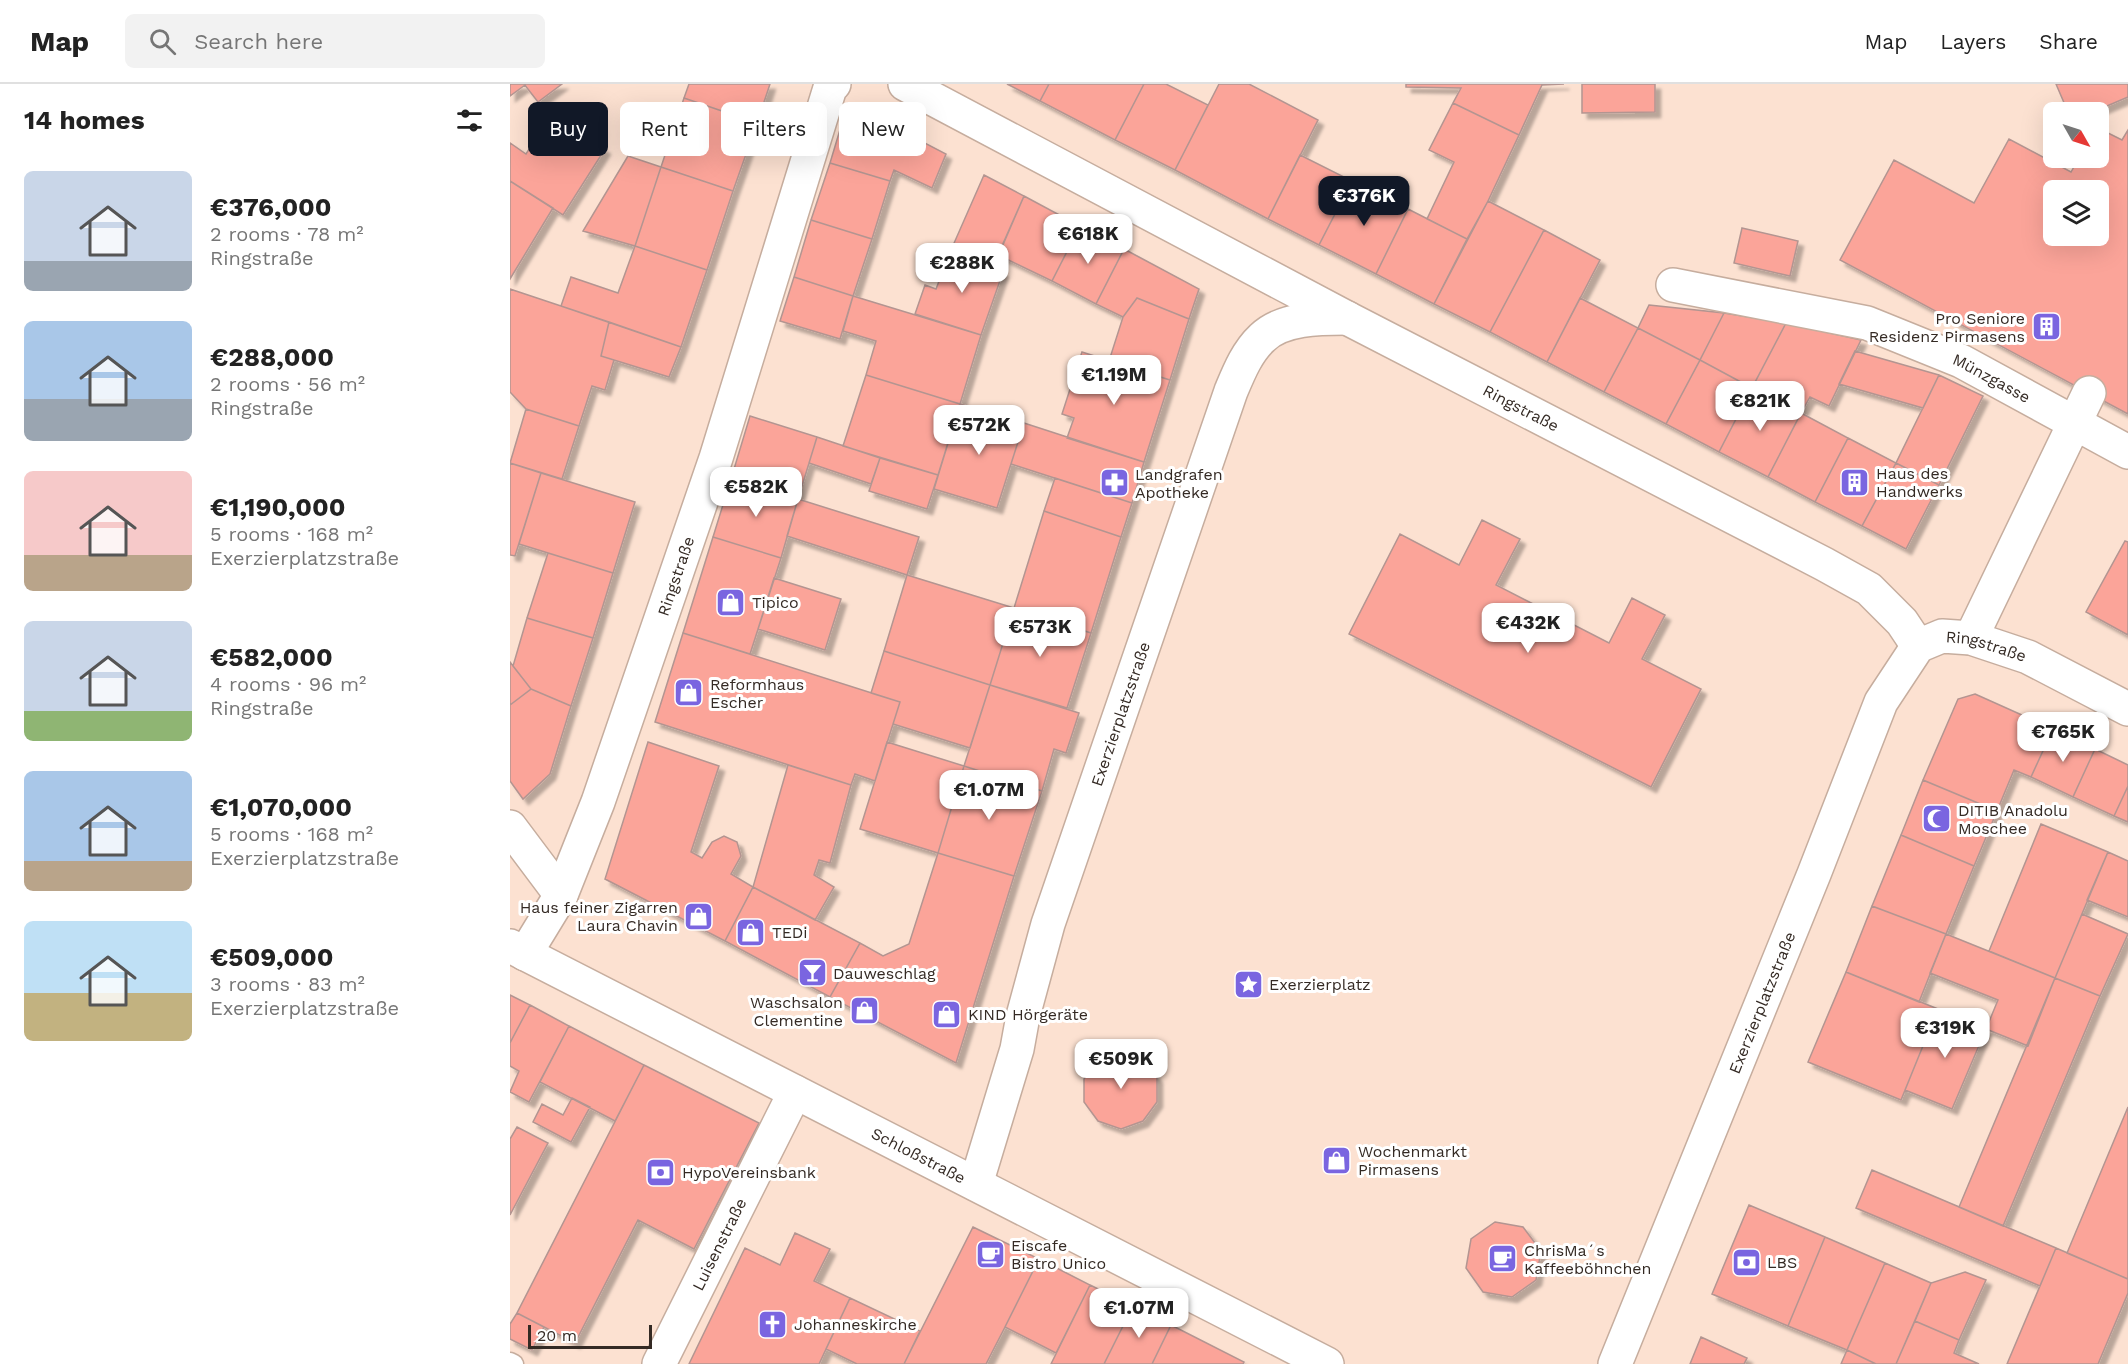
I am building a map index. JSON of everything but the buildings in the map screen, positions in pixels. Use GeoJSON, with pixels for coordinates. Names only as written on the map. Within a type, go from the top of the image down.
{"type":"FeatureCollection","features":[{"type":"Feature","properties":{"kind":"street","name":"Ringstraße"},"geometry":{"type":"LineString","coordinates":[[518,950],[561,895],[598,802],[716,458],[830,88],[834,84]]}},
{"type":"Feature","properties":{"kind":"street","name":"Ringstraße"},"geometry":{"type":"LineString","coordinates":[[905,84],[1347,318],[1824,564],[1869,589],[1902,622],[1918,646],[1942,636],[1971,638],[2028,657],[2128,709]]}},
{"type":"Feature","properties":{"kind":"street","name":"Münzgasse"},"geometry":{"type":"LineString","coordinates":[[1673,285],[1867,323],[1960,362],[2082,407],[2128,452]]}},
{"type":"Feature","properties":{"kind":"street","name":"Exerzierplatzstraße"},"geometry":{"type":"LineString","coordinates":[[976,1184],[1017,1049],[1023,1016],[1048,924],[1231,391],[1246,360],[1263,337],[1286,325],[1310,318],[1347,318]]}},
{"type":"Feature","properties":{"kind":"street"},"geometry":{"type":"LineString","coordinates":[[1971,638],[2082,407]]}},
{"type":"Feature","properties":{"kind":"street","name":"Exerzierplatzstraße"},"geometry":{"type":"LineString","coordinates":[[1615,1364],[1814,874],[1881,702],[1918,646]]}},
{"type":"Feature","properties":{"kind":"street"},"geometry":{"type":"LineString","coordinates":[[510,827],[561,895]]}},
{"type":"Feature","properties":{"kind":"street","name":"Schloßstraße"},"geometry":{"type":"LineString","coordinates":[[518,950],[1327,1364]]}},
{"type":"Feature","properties":{"kind":"street","name":"Luisenstraße"},"geometry":{"type":"LineString","coordinates":[[659,1364],[795,1092]]}},
{"type":"Feature","properties":{"kind":"place","name":"Pro Seniore Residenz Pirmasens"},"geometry":{"type":"Point","coordinates":[2046,327]}},
{"type":"Feature","properties":{"kind":"place","name":"Haus des Handwerks"},"geometry":{"type":"Point","coordinates":[1855,482]}},
{"type":"Feature","properties":{"kind":"place","name":"Landgrafen Apotheke"},"geometry":{"type":"Point","coordinates":[1114,483]}},
{"type":"Feature","properties":{"kind":"place","name":"Tipico"},"geometry":{"type":"Point","coordinates":[731,602]}},
{"type":"Feature","properties":{"kind":"place","name":"Reformhaus Escher"},"geometry":{"type":"Point","coordinates":[689,693]}},
{"type":"Feature","properties":{"kind":"place","name":"DITIB Anadolu Moschee"},"geometry":{"type":"Point","coordinates":[1937,819]}},
{"type":"Feature","properties":{"kind":"place","name":"Haus feiner Zigarren Laura Chavin"},"geometry":{"type":"Point","coordinates":[699,916]}},
{"type":"Feature","properties":{"kind":"place","name":"TEDi"},"geometry":{"type":"Point","coordinates":[751,932]}},
{"type":"Feature","properties":{"kind":"place","name":"Dauweschlag"},"geometry":{"type":"Point","coordinates":[812,973]}},
{"type":"Feature","properties":{"kind":"place","name":"Exerzierplatz"},"geometry":{"type":"Point","coordinates":[1248,984]}},
{"type":"Feature","properties":{"kind":"place","name":"Waschsalon Clementine"},"geometry":{"type":"Point","coordinates":[864,1011]}},
{"type":"Feature","properties":{"kind":"place","name":"KIND Hörgeräte"},"geometry":{"type":"Point","coordinates":[947,1014]}},
{"type":"Feature","properties":{"kind":"place","name":"Wochenmarkt Pirmasens"},"geometry":{"type":"Point","coordinates":[1337,1160]}},
{"type":"Feature","properties":{"kind":"place","name":"HypoVereinsbank"},"geometry":{"type":"Point","coordinates":[661,1172]}},
{"type":"Feature","properties":{"kind":"place","name":"Eiscafe Bistro Unico"},"geometry":{"type":"Point","coordinates":[990,1254]}},
{"type":"Feature","properties":{"kind":"place","name":"ChrisMa´s Kaffeeböhnchen"},"geometry":{"type":"Point","coordinates":[1503,1259]}},
{"type":"Feature","properties":{"kind":"place","name":"LBS"},"geometry":{"type":"Point","coordinates":[1746,1262]}},
{"type":"Feature","properties":{"kind":"place","name":"Johanneskirche"},"geometry":{"type":"Point","coordinates":[773,1324]}}]}
